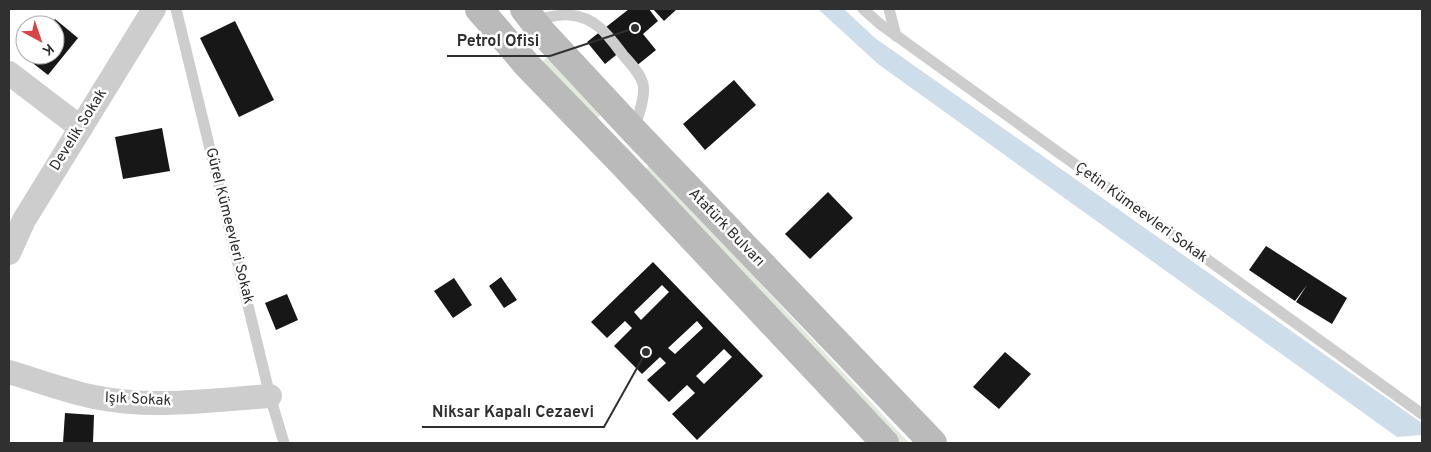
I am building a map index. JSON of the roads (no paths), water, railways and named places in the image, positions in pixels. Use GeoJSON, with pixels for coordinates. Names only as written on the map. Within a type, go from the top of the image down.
{"type":"FeatureCollection","features":[{"type":"Feature","properties":{"kind":"main road","name":"Atatürk Bulvarı"},"geometry":{"type":"LineString","coordinates":[[479,9],[528,66],[885,443]]}},
{"type":"Feature","properties":{"kind":"main road","name":"Atatürk Bulvarı"},"geometry":{"type":"LineString","coordinates":[[528,14],[542,32],[634,131],[933,443]]}},
{"type":"Feature","properties":{"kind":"main road"},"geometry":{"type":"LineString","coordinates":[[507,41],[528,14]]}},
{"type":"Feature","properties":{"kind":"main road"},"geometry":{"type":"LineString","coordinates":[[610,152],[634,131]]}},
{"type":"Feature","properties":{"kind":"street","name":"Develik Sokak"},"geometry":{"type":"LineString","coordinates":[[9,253],[16,218],[81,128],[154,9]]}},
{"type":"Feature","properties":{"kind":"street"},"geometry":{"type":"LineString","coordinates":[[9,73],[81,128]]}},
{"type":"Feature","properties":{"kind":"street","name":"Işık Sokak"},"geometry":{"type":"LineString","coordinates":[[9,372],[93,397],[134,402],[188,402],[270,396]]}},
{"type":"Feature","properties":{"kind":"lane","name":"Gürel Kümeevleri Sokak"},"geometry":{"type":"LineString","coordinates":[[176,9],[270,396],[284,443]]}},
{"type":"Feature","properties":{"kind":"lane","name":"Çetin Kümeevleri Sokak"},"geometry":{"type":"LineString","coordinates":[[863,9],[896,36],[1422,414]]}},
{"type":"Feature","properties":{"kind":"lane"},"geometry":{"type":"LineString","coordinates":[[889,9],[896,36]]}},
{"type":"Feature","properties":{"kind":"lane"},"geometry":{"type":"LineString","coordinates":[[528,14],[568,15],[588,20],[598,24],[611,38],[638,74],[643,84],[642,99],[634,131]]}},
{"type":"Feature","properties":{"kind":"water"},"geometry":{"type":"Polygon","coordinates":[[[818,9],[844,9],[875,38],[1422,423],[1422,435],[1397,437],[878,64],[818,9]]]}},
{"type":"Feature","properties":{"kind":"place","name":"Petrol Ofisi"},"geometry":{"type":"Point","coordinates":[635,28]}},
{"type":"Feature","properties":{"kind":"place","name":"Niksar Kapalı Cezaevi"},"geometry":{"type":"Point","coordinates":[646,352]}}]}
